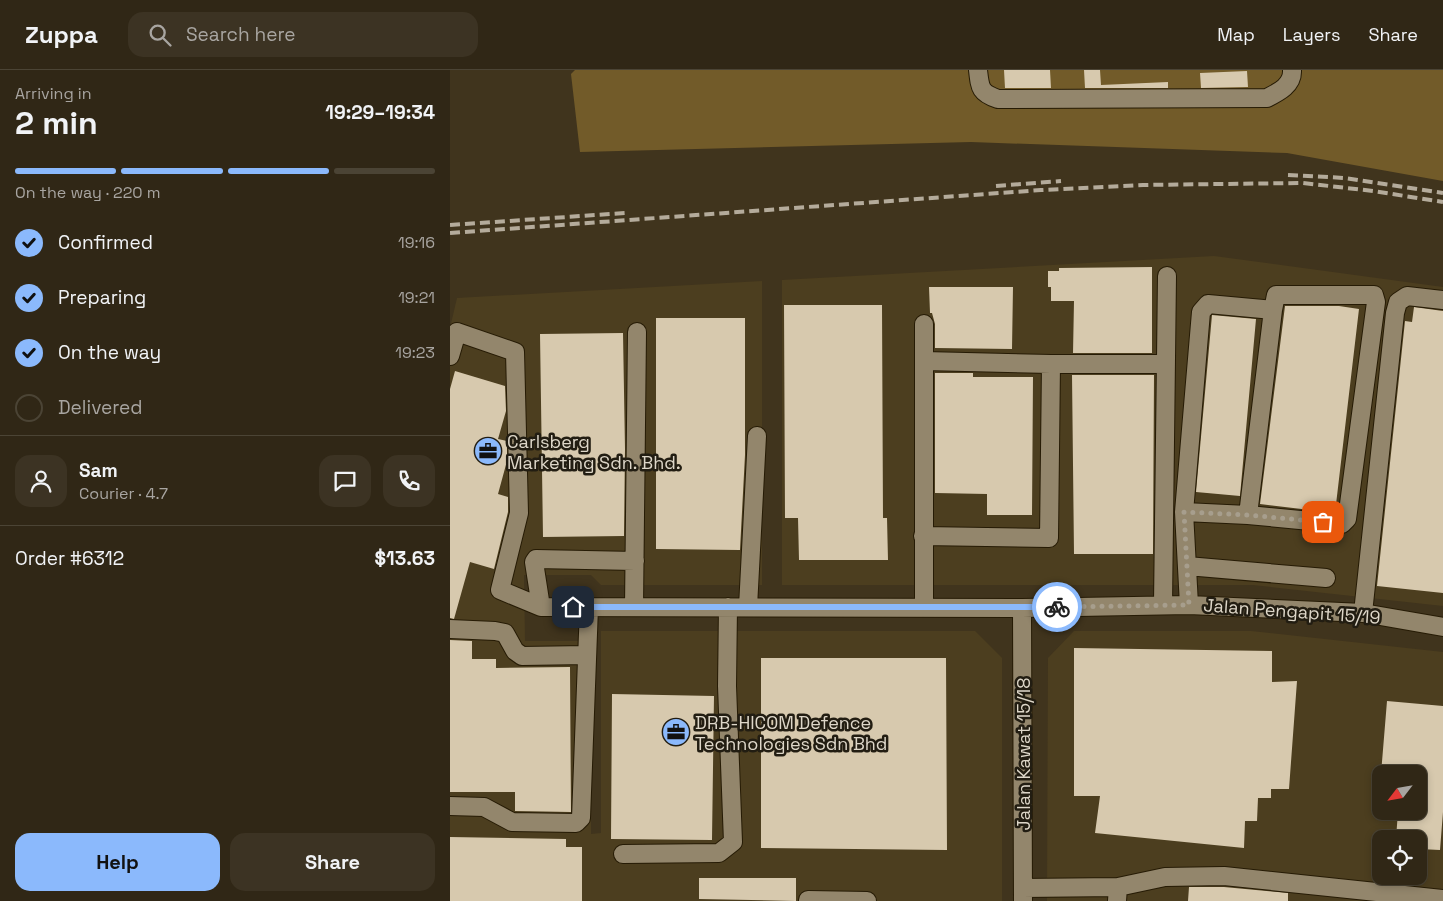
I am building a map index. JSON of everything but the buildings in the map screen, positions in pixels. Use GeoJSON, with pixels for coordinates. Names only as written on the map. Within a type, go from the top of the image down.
{"type":"FeatureCollection","features":[{"type":"Feature","properties":{"kind":"street"},"geometry":{"type":"LineString","coordinates":[[978,70],[980,87],[986,95],[998,98],[1267,98],[1283,90],[1292,76],[1292,70]]}},
{"type":"Feature","properties":{"kind":"street"},"geometry":{"type":"LineString","coordinates":[[1163,606],[1167,276]]}},
{"type":"Feature","properties":{"kind":"street"},"geometry":{"type":"LineString","coordinates":[[1184,512],[1248,515],[1342,524],[1347,518],[1376,302],[1374,296],[1276,295],[1248,515]]}},
{"type":"Feature","properties":{"kind":"street"},"geometry":{"type":"LineString","coordinates":[[1364,613],[1395,313],[1398,302],[1406,296],[1443,300]]}},
{"type":"Feature","properties":{"kind":"street"},"geometry":{"type":"LineString","coordinates":[[1189,605],[1184,512],[1201,312],[1208,304],[1273,310]]}},
{"type":"Feature","properties":{"kind":"street"},"geometry":{"type":"LineString","coordinates":[[924,324],[924,608]]}},
{"type":"Feature","properties":{"kind":"street"},"geometry":{"type":"LineString","coordinates":[[450,356],[457,332],[515,352],[519,513],[500,590],[541,607]]}},
{"type":"Feature","properties":{"kind":"street"},"geometry":{"type":"LineString","coordinates":[[634,607],[636,332]]}},
{"type":"Feature","properties":{"kind":"street"},"geometry":{"type":"LineString","coordinates":[[924,361],[1166,364]]}},
{"type":"Feature","properties":{"kind":"street"},"geometry":{"type":"LineString","coordinates":[[924,536],[1049,538],[1051,364]]}},
{"type":"Feature","properties":{"kind":"street"},"geometry":{"type":"LineString","coordinates":[[748,607],[757,436]]}},
{"type":"Feature","properties":{"kind":"street"},"geometry":{"type":"LineString","coordinates":[[541,607],[534,562],[536,559],[635,561]]}},
{"type":"Feature","properties":{"kind":"street"},"geometry":{"type":"LineString","coordinates":[[1187,566],[1326,578]]}},
{"type":"Feature","properties":{"kind":"street","name":"Jalan Pengapit 15/19"},"geometry":{"type":"LineString","coordinates":[[541,607],[1022,608],[1189,605],[1364,613],[1443,626]]}},
{"type":"Feature","properties":{"kind":"street"},"geometry":{"type":"LineString","coordinates":[[450,806],[484,807],[512,822],[576,823],[581,818],[589,607]]}},
{"type":"Feature","properties":{"kind":"street"},"geometry":{"type":"LineString","coordinates":[[623,854],[719,853],[732,842],[728,607]]}},
{"type":"Feature","properties":{"kind":"street","name":"Jalan Kawat 15/18"},"geometry":{"type":"LineString","coordinates":[[1022,608],[1023,895]]}},
{"type":"Feature","properties":{"kind":"street"},"geometry":{"type":"LineString","coordinates":[[450,629],[505,633],[515,651],[522,656],[587,655]]}},
{"type":"Feature","properties":{"kind":"street"},"geometry":{"type":"LineString","coordinates":[[1023,895],[1118,894],[1165,877],[1224,876],[1443,899]]}},
{"type":"Feature","properties":{"kind":"street"},"geometry":{"type":"LineString","coordinates":[[808,900],[867,901]]}},
{"type":"Feature","properties":{"kind":"shaded area"},"geometry":{"type":"Polygon","coordinates":[[[575,70],[1443,70],[1443,181],[1287,153],[971,142],[580,152],[571,74],[575,70]]]}},
{"type":"Feature","properties":{"kind":"shaded area"},"geometry":{"type":"Polygon","coordinates":[[[1214,256],[1443,287],[1443,606],[1253,585],[782,585],[782,280],[1214,256]]]}},
{"type":"Feature","properties":{"kind":"shaded area"},"geometry":{"type":"Polygon","coordinates":[[[762,281],[762,585],[601,585],[591,575],[524,575],[525,641],[591,641],[591,834],[601,833],[601,631],[975,631],[1002,658],[1002,901],[450,901],[450,328],[457,298],[762,281]]]}},
{"type":"Feature","properties":{"kind":"shaded area"},"geometry":{"type":"Polygon","coordinates":[[[1074,631],[1251,631],[1443,652],[1443,901],[1047,901],[1048,658],[1074,631]]]}},
{"type":"Feature","properties":{"kind":"railway"},"geometry":{"type":"LineString","coordinates":[[1288,175],[1345,178],[1443,193]]}},
{"type":"Feature","properties":{"kind":"railway"},"geometry":{"type":"LineString","coordinates":[[996,186],[1061,181]]}},
{"type":"Feature","properties":{"kind":"railway"},"geometry":{"type":"LineString","coordinates":[[450,233],[1041,190],[1143,185],[1303,183],[1443,202]]}},
{"type":"Feature","properties":{"kind":"railway"},"geometry":{"type":"LineString","coordinates":[[450,225],[625,213]]}},
{"type":"Feature","properties":{"kind":"way so far"},"geometry":{"type":"LineString","coordinates":[[1057,607],[1189,605],[1184,512],[1248,515],[1323,522]]}},
{"type":"Feature","properties":{"kind":"place","name":"Carlsberg Marketing Sdn. Bhd."},"geometry":{"type":"Point","coordinates":[488,451]}},
{"type":"Feature","properties":{"kind":"place","name":"DRB-HICOM Defence Technologies Sdn Bhd"},"geometry":{"type":"Point","coordinates":[676,732]}},
{"type":"Feature","properties":{"kind":"route"},"geometry":{"type":"LineString","coordinates":[[573,607],[1057,607]]}}]}
